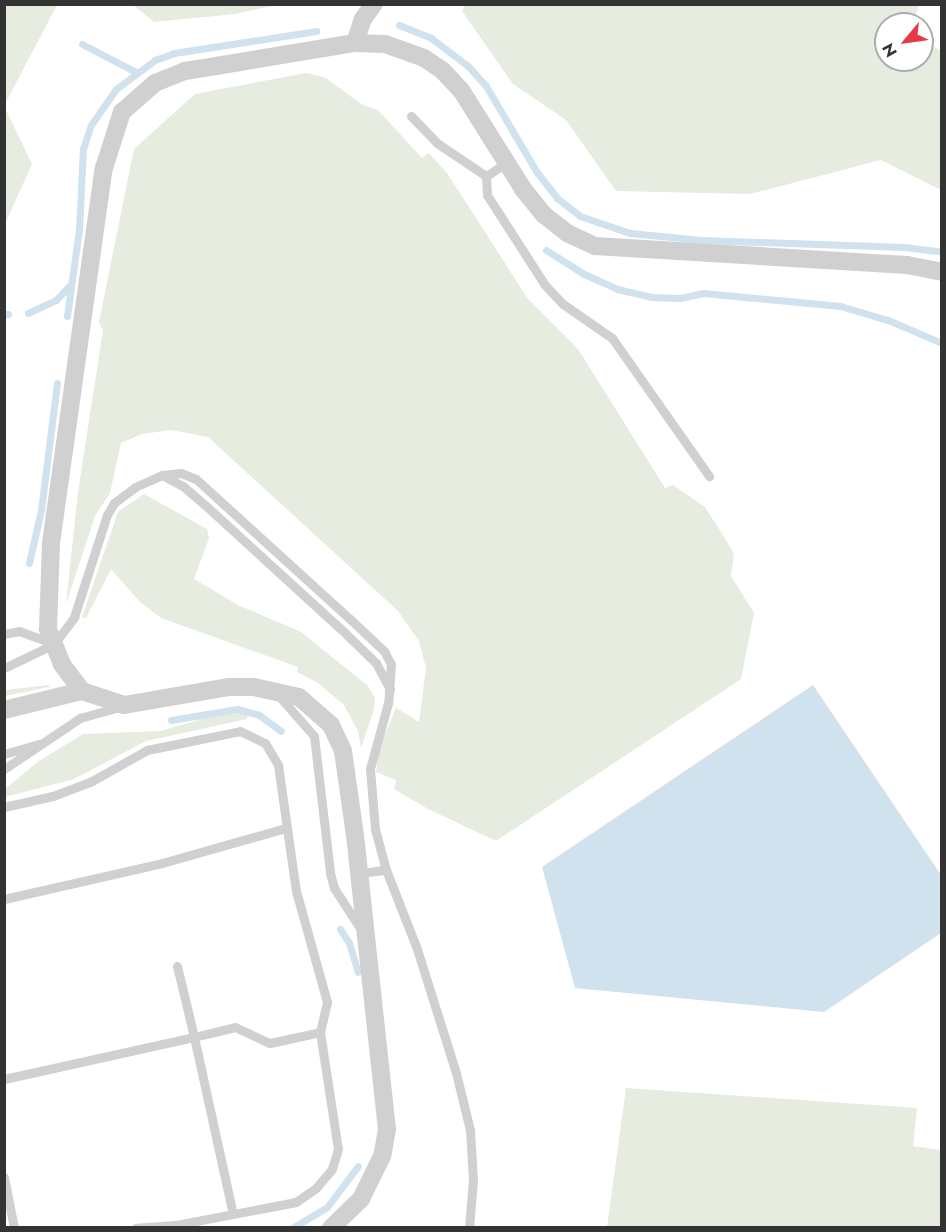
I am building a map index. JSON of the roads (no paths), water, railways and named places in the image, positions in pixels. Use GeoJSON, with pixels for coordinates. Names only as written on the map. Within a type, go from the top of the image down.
{"type":"FeatureCollection","features":[{"type":"Feature","properties":{"kind":"street"},"geometry":{"type":"LineString","coordinates":[[356,43],[363,19],[374,4]]}},
{"type":"Feature","properties":{"kind":"street"},"geometry":{"type":"LineString","coordinates":[[82,691],[62,664],[48,629],[51,543],[104,168],[122,112],[155,83],[185,71],[356,43],[405,50],[443,71],[461,90],[543,214],[567,233],[595,246],[907,265],[942,272]]}},
{"type":"Feature","properties":{"kind":"street"},"geometry":{"type":"LineString","coordinates":[[4,710],[82,691],[124,705],[229,687],[273,690],[299,697],[331,725],[343,751],[360,873],[387,1129],[382,1156],[361,1199],[331,1227]]}},
{"type":"Feature","properties":{"kind":"lane"},"geometry":{"type":"LineString","coordinates":[[411,116],[437,143],[486,176]]}},
{"type":"Feature","properties":{"kind":"lane"},"geometry":{"type":"LineString","coordinates":[[486,176],[507,162]]}},
{"type":"Feature","properties":{"kind":"lane"},"geometry":{"type":"LineString","coordinates":[[486,176],[487,195],[545,285],[563,304],[612,338],[709,476]]}},
{"type":"Feature","properties":{"kind":"lane"},"geometry":{"type":"LineString","coordinates":[[4,668],[54,644],[74,617],[107,515],[125,493],[162,476],[181,473],[196,478],[384,651],[391,664],[390,690],[370,769],[375,829],[386,870],[416,946],[470,1130],[473,1180],[469,1227]]}},
{"type":"Feature","properties":{"kind":"lane"},"geometry":{"type":"LineString","coordinates":[[162,476],[198,499],[341,629],[376,663],[390,690]]}},
{"type":"Feature","properties":{"kind":"lane"},"geometry":{"type":"LineString","coordinates":[[4,634],[19,631],[54,644]]}},
{"type":"Feature","properties":{"kind":"lane"},"geometry":{"type":"LineString","coordinates":[[273,690],[314,736],[330,873],[334,888],[368,940]]}},
{"type":"Feature","properties":{"kind":"lane"},"geometry":{"type":"LineString","coordinates":[[4,769],[80,718],[124,705]]}},
{"type":"Feature","properties":{"kind":"lane"},"geometry":{"type":"LineString","coordinates":[[4,807],[53,796],[92,781],[147,750],[240,730],[254,735],[273,754],[278,765],[296,891],[327,1002],[320,1032],[338,1149],[332,1168],[316,1188],[296,1202],[176,1225],[136,1227]]}},
{"type":"Feature","properties":{"kind":"lane"},"geometry":{"type":"LineString","coordinates":[[4,753],[41,744]]}},
{"type":"Feature","properties":{"kind":"lane"},"geometry":{"type":"LineString","coordinates":[[4,899],[162,862],[286,828]]}},
{"type":"Feature","properties":{"kind":"lane"},"geometry":{"type":"LineString","coordinates":[[360,873],[386,870]]}},
{"type":"Feature","properties":{"kind":"lane"},"geometry":{"type":"LineString","coordinates":[[177,966],[233,1214]]}},
{"type":"Feature","properties":{"kind":"lane"},"geometry":{"type":"LineString","coordinates":[[4,1079],[235,1028],[270,1043],[320,1032]]}},
{"type":"Feature","properties":{"kind":"lane"},"geometry":{"type":"LineString","coordinates":[[4,1177],[14,1227]]}},
{"type":"Feature","properties":{"kind":"water"},"geometry":{"type":"Polygon","coordinates":[[[813,685],[941,875],[941,933],[824,1012],[575,988],[542,867],[813,685]]]}},
{"type":"Feature","properties":{"kind":"waterway"},"geometry":{"type":"LineString","coordinates":[[399,25],[431,38],[468,66],[486,86],[536,171],[557,198],[580,216],[630,233],[702,240],[904,247],[942,252]]}},
{"type":"Feature","properties":{"kind":"waterway"},"geometry":{"type":"LineString","coordinates":[[67,316],[79,230],[83,149],[91,125],[116,89],[155,60],[174,53],[316,31]]}},
{"type":"Feature","properties":{"kind":"waterway"},"geometry":{"type":"LineString","coordinates":[[82,44],[136,72]]}},
{"type":"Feature","properties":{"kind":"waterway"},"geometry":{"type":"LineString","coordinates":[[546,250],[584,274],[617,289],[651,297],[680,298],[703,293],[840,306],[888,320],[942,343]]}},
{"type":"Feature","properties":{"kind":"waterway"},"geometry":{"type":"LineString","coordinates":[[28,313],[56,300],[70,285]]}},
{"type":"Feature","properties":{"kind":"waterway"},"geometry":{"type":"LineString","coordinates":[[29,563],[41,510],[57,383]]}},
{"type":"Feature","properties":{"kind":"waterway"},"geometry":{"type":"LineString","coordinates":[[171,720],[237,709],[259,715],[281,731]]}},
{"type":"Feature","properties":{"kind":"waterway"},"geometry":{"type":"LineString","coordinates":[[340,929],[349,943],[358,972]]}},
{"type":"Feature","properties":{"kind":"waterway"},"geometry":{"type":"LineString","coordinates":[[292,1228],[327,1207],[358,1166]]}}]}
